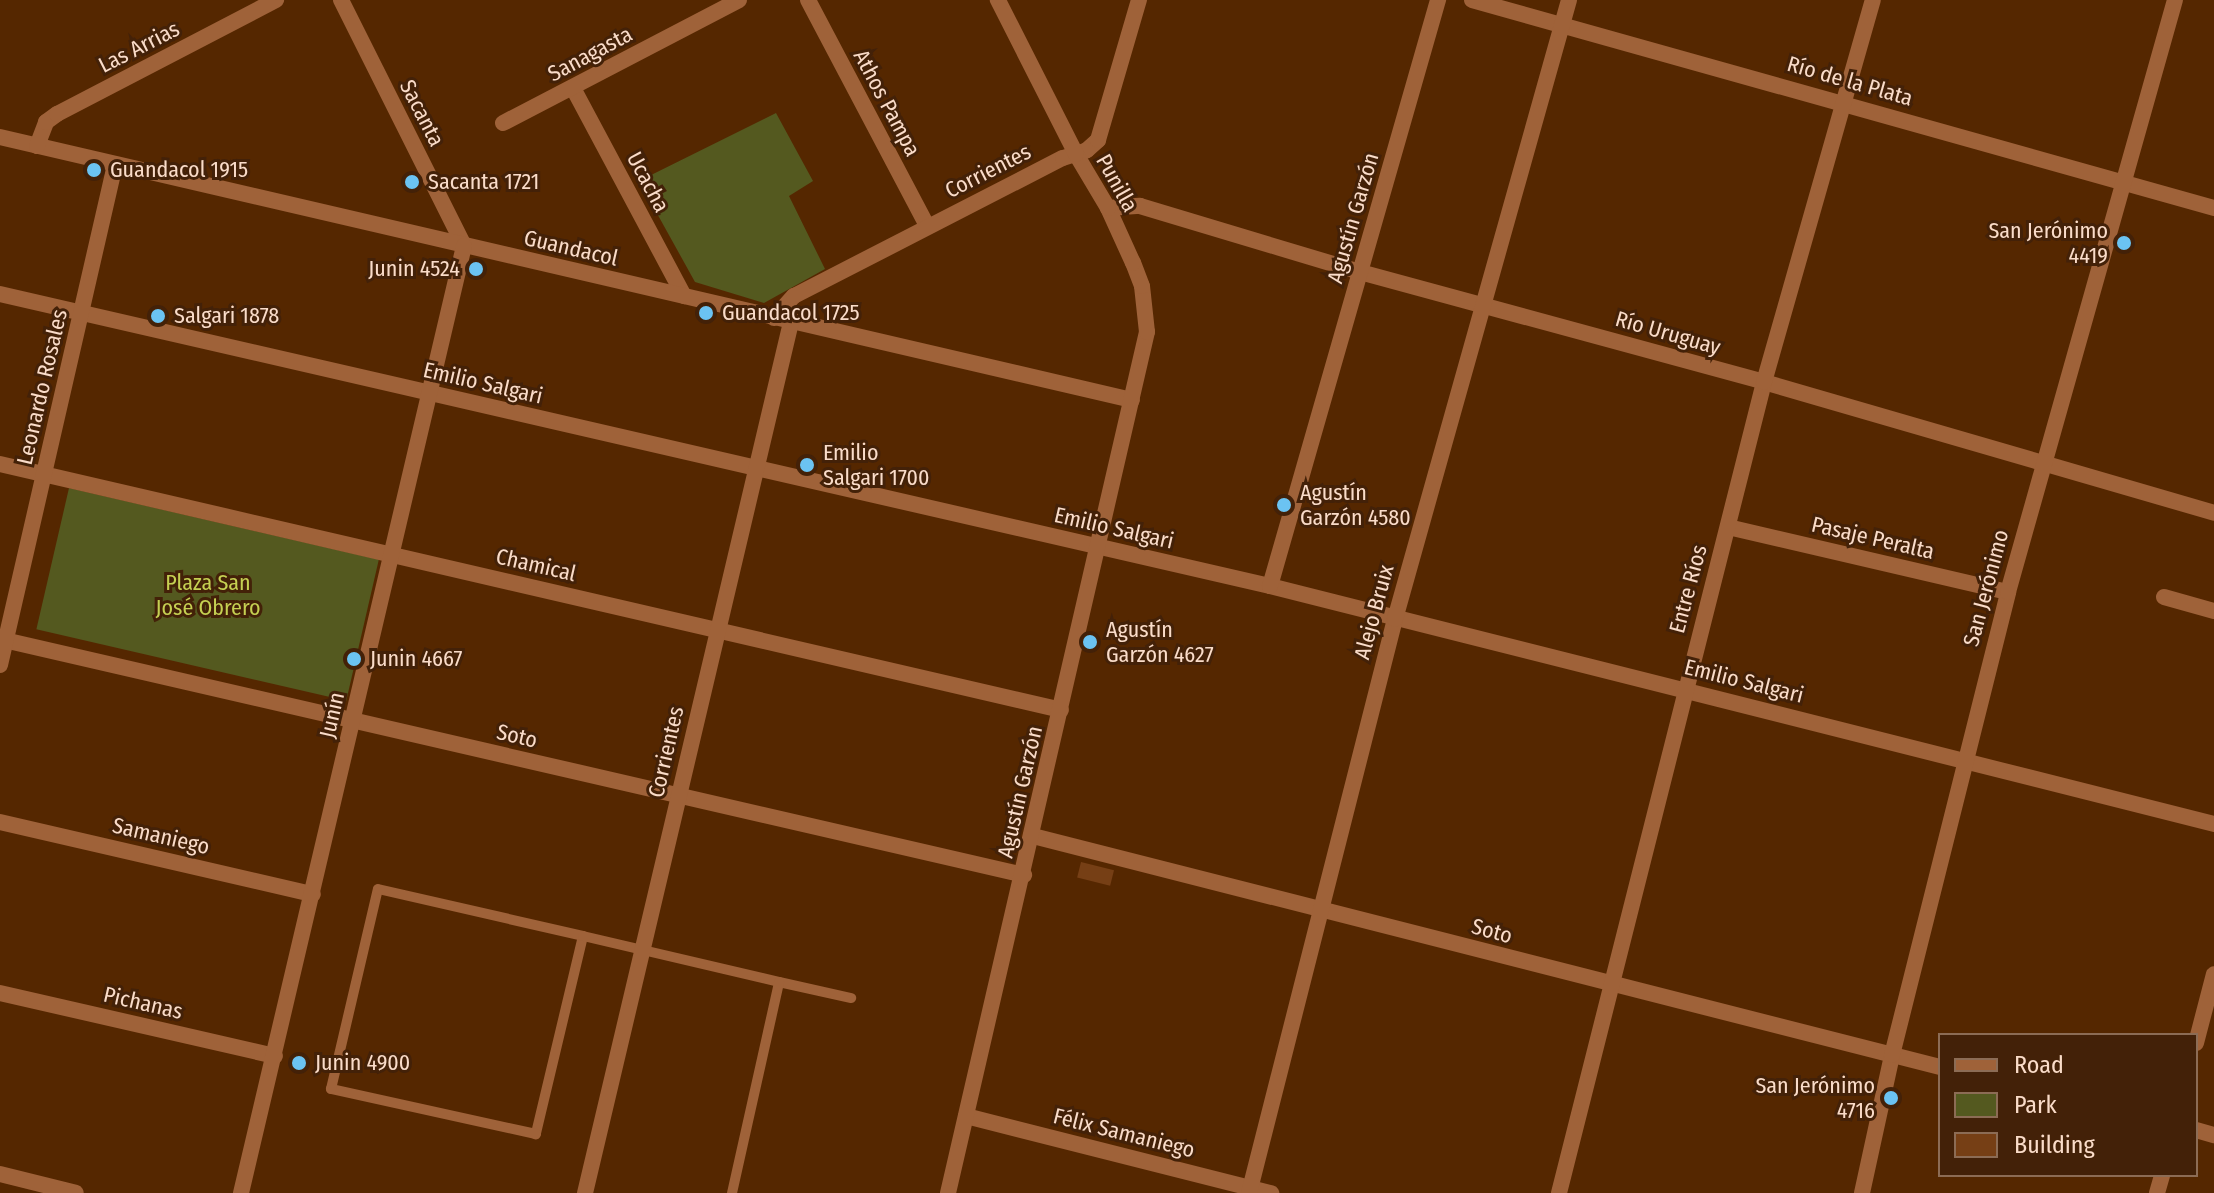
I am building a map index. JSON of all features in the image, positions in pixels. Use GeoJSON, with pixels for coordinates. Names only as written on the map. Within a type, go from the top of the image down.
{"type":"FeatureCollection","features":[{"type":"Feature","properties":{"kind":"street","name":"Las Arrias"},"geometry":{"type":"LineString","coordinates":[[37,146],[46,122],[57,114],[276,0]]}},
{"type":"Feature","properties":{"kind":"street","name":"Sacanta"},"geometry":{"type":"LineString","coordinates":[[341,0],[464,246]]}},
{"type":"Feature","properties":{"kind":"street","name":"Sanagasta"},"geometry":{"type":"LineString","coordinates":[[503,123],[739,0]]}},
{"type":"Feature","properties":{"kind":"street","name":"Athos Pampa"},"geometry":{"type":"LineString","coordinates":[[808,0],[927,226]]}},
{"type":"Feature","properties":{"kind":"street","name":"Punilla"},"geometry":{"type":"LineString","coordinates":[[998,0],[1076,154],[1108,208],[1142,286],[1147,332],[1132,400]]}},
{"type":"Feature","properties":{"kind":"street","name":"Corrientes"},"geometry":{"type":"LineString","coordinates":[[774,318],[794,296],[927,226],[1087,150],[1098,140],[1139,0]]}},
{"type":"Feature","properties":{"kind":"street","name":"Agustín Garzón"},"geometry":{"type":"LineString","coordinates":[[1270,586],[1438,0]]}},
{"type":"Feature","properties":{"kind":"street","name":"Río de la Plata"},"geometry":{"type":"LineString","coordinates":[[1472,0],[1845,102],[2214,208]]}},
{"type":"Feature","properties":{"kind":"street","name":"Alejo Bruix"},"geometry":{"type":"LineString","coordinates":[[1250,1190],[1395,619],[1569,0]]}},
{"type":"Feature","properties":{"kind":"street","name":"Entre Ríos"},"geometry":{"type":"LineString","coordinates":[[1559,1193],[1764,382],[1873,0]]}},
{"type":"Feature","properties":{"kind":"street","name":"San Jerónimo"},"geometry":{"type":"LineString","coordinates":[[1862,1193],[1964,759],[2037,480],[2045,464],[2175,0]]}},
{"type":"Feature","properties":{"kind":"street","name":"Ucacha"},"geometry":{"type":"LineString","coordinates":[[573,88],[684,296]]}},
{"type":"Feature","properties":{"kind":"street","name":"Guandacol"},"geometry":{"type":"LineString","coordinates":[[0,137],[1132,400]]}},
{"type":"Feature","properties":{"kind":"street","name":"Leonardo Rosales"},"geometry":{"type":"LineString","coordinates":[[0,665],[3,639],[115,165]]}},
{"type":"Feature","properties":{"kind":"street","name":"Río Uruguay"},"geometry":{"type":"LineString","coordinates":[[1108,208],[1140,206],[1360,272],[1764,382],[2214,513]]}},
{"type":"Feature","properties":{"kind":"street","name":"Junín"},"geometry":{"type":"LineString","coordinates":[[241,1193],[464,246]]}},
{"type":"Feature","properties":{"kind":"street","name":"Emilio Salgari"},"geometry":{"type":"LineString","coordinates":[[0,294],[1270,586],[2214,824]]}},
{"type":"Feature","properties":{"kind":"street","name":"Corrientes"},"geometry":{"type":"LineString","coordinates":[[585,1193],[791,322]]}},
{"type":"Feature","properties":{"kind":"street","name":"Agustín Garzón"},"geometry":{"type":"LineString","coordinates":[[948,1193],[1132,400]]}},
{"type":"Feature","properties":{"kind":"street","name":"Chamical"},"geometry":{"type":"LineString","coordinates":[[0,464],[1061,710]]}},
{"type":"Feature","properties":{"kind":"street","name":"Pasaje Peralta"},"geometry":{"type":"LineString","coordinates":[[1728,527],[2008,592]]}},
{"type":"Feature","properties":{"kind":"street"},"geometry":{"type":"LineString","coordinates":[[2164,597],[2214,611]]}},
{"type":"Feature","properties":{"kind":"street","name":"Soto"},"geometry":{"type":"LineString","coordinates":[[3,639],[1024,875]]}},
{"type":"Feature","properties":{"kind":"street","name":"Samaniego"},"geometry":{"type":"LineString","coordinates":[[0,822],[313,894]]}},
{"type":"Feature","properties":{"kind":"street","name":"Soto"},"geometry":{"type":"LineString","coordinates":[[1033,836],[1938,1066]]}},
{"type":"Feature","properties":{"kind":"street"},"geometry":{"type":"LineString","coordinates":[[2198,1035],[2214,974]]}},
{"type":"Feature","properties":{"kind":"street","name":"Pichanas"},"geometry":{"type":"LineString","coordinates":[[0,993],[275,1056]]}},
{"type":"Feature","properties":{"kind":"street","name":"Félix Samaniego"},"geometry":{"type":"LineString","coordinates":[[966,1116],[1271,1193]]}},
{"type":"Feature","properties":{"kind":"street"},"geometry":{"type":"LineString","coordinates":[[0,1174],[76,1193]]}},
{"type":"Feature","properties":{"kind":"lane"},"geometry":{"type":"LineString","coordinates":[[583,936],[536,1134],[331,1089],[378,889],[583,936],[779,982],[851,998]]}},
{"type":"Feature","properties":{"kind":"lane"},"geometry":{"type":"LineString","coordinates":[[732,1193],[779,982]]}},
{"type":"Feature","properties":{"kind":"green space"},"geometry":{"type":"Polygon","coordinates":[[[776,113],[813,181],[789,196],[825,269],[764,303],[695,282],[639,181],[776,113]]]}},
{"type":"Feature","properties":{"kind":"green space","name":"Plaza San José Obrero"},"geometry":{"type":"Polygon","coordinates":[[[69,488],[379,560],[346,701],[36,629],[69,488]]]}},
{"type":"Feature","properties":{"kind":"building"},"geometry":{"type":"Polygon","coordinates":[[[1081,862],[1114,870],[1110,886],[1077,878],[1081,862]]]}},
{"type":"Feature","properties":{"kind":"place","name":"Guandacol 1915"},"geometry":{"type":"Point","coordinates":[94,170]}},
{"type":"Feature","properties":{"kind":"place","name":"Sacanta 1721"},"geometry":{"type":"Point","coordinates":[412,182]}},
{"type":"Feature","properties":{"kind":"place","name":"San Jerónimo 4419"},"geometry":{"type":"Point","coordinates":[2124,243]}},
{"type":"Feature","properties":{"kind":"place","name":"Junin 4524"},"geometry":{"type":"Point","coordinates":[476,269]}},
{"type":"Feature","properties":{"kind":"place","name":"Guandacol 1725"},"geometry":{"type":"Point","coordinates":[706,313]}},
{"type":"Feature","properties":{"kind":"place","name":"Salgari 1878"},"geometry":{"type":"Point","coordinates":[158,316]}},
{"type":"Feature","properties":{"kind":"place","name":"Emilio Salgari 1700"},"geometry":{"type":"Point","coordinates":[807,465]}},
{"type":"Feature","properties":{"kind":"place","name":"Agustín Garzón 4580"},"geometry":{"type":"Point","coordinates":[1284,505]}},
{"type":"Feature","properties":{"kind":"place","name":"Agustín Garzón 4627"},"geometry":{"type":"Point","coordinates":[1090,642]}},
{"type":"Feature","properties":{"kind":"place","name":"Junin 4667"},"geometry":{"type":"Point","coordinates":[354,659]}},
{"type":"Feature","properties":{"kind":"place","name":"Junin 4900"},"geometry":{"type":"Point","coordinates":[299,1063]}},
{"type":"Feature","properties":{"kind":"place","name":"San Jerónimo 4716"},"geometry":{"type":"Point","coordinates":[1891,1098]}}]}
